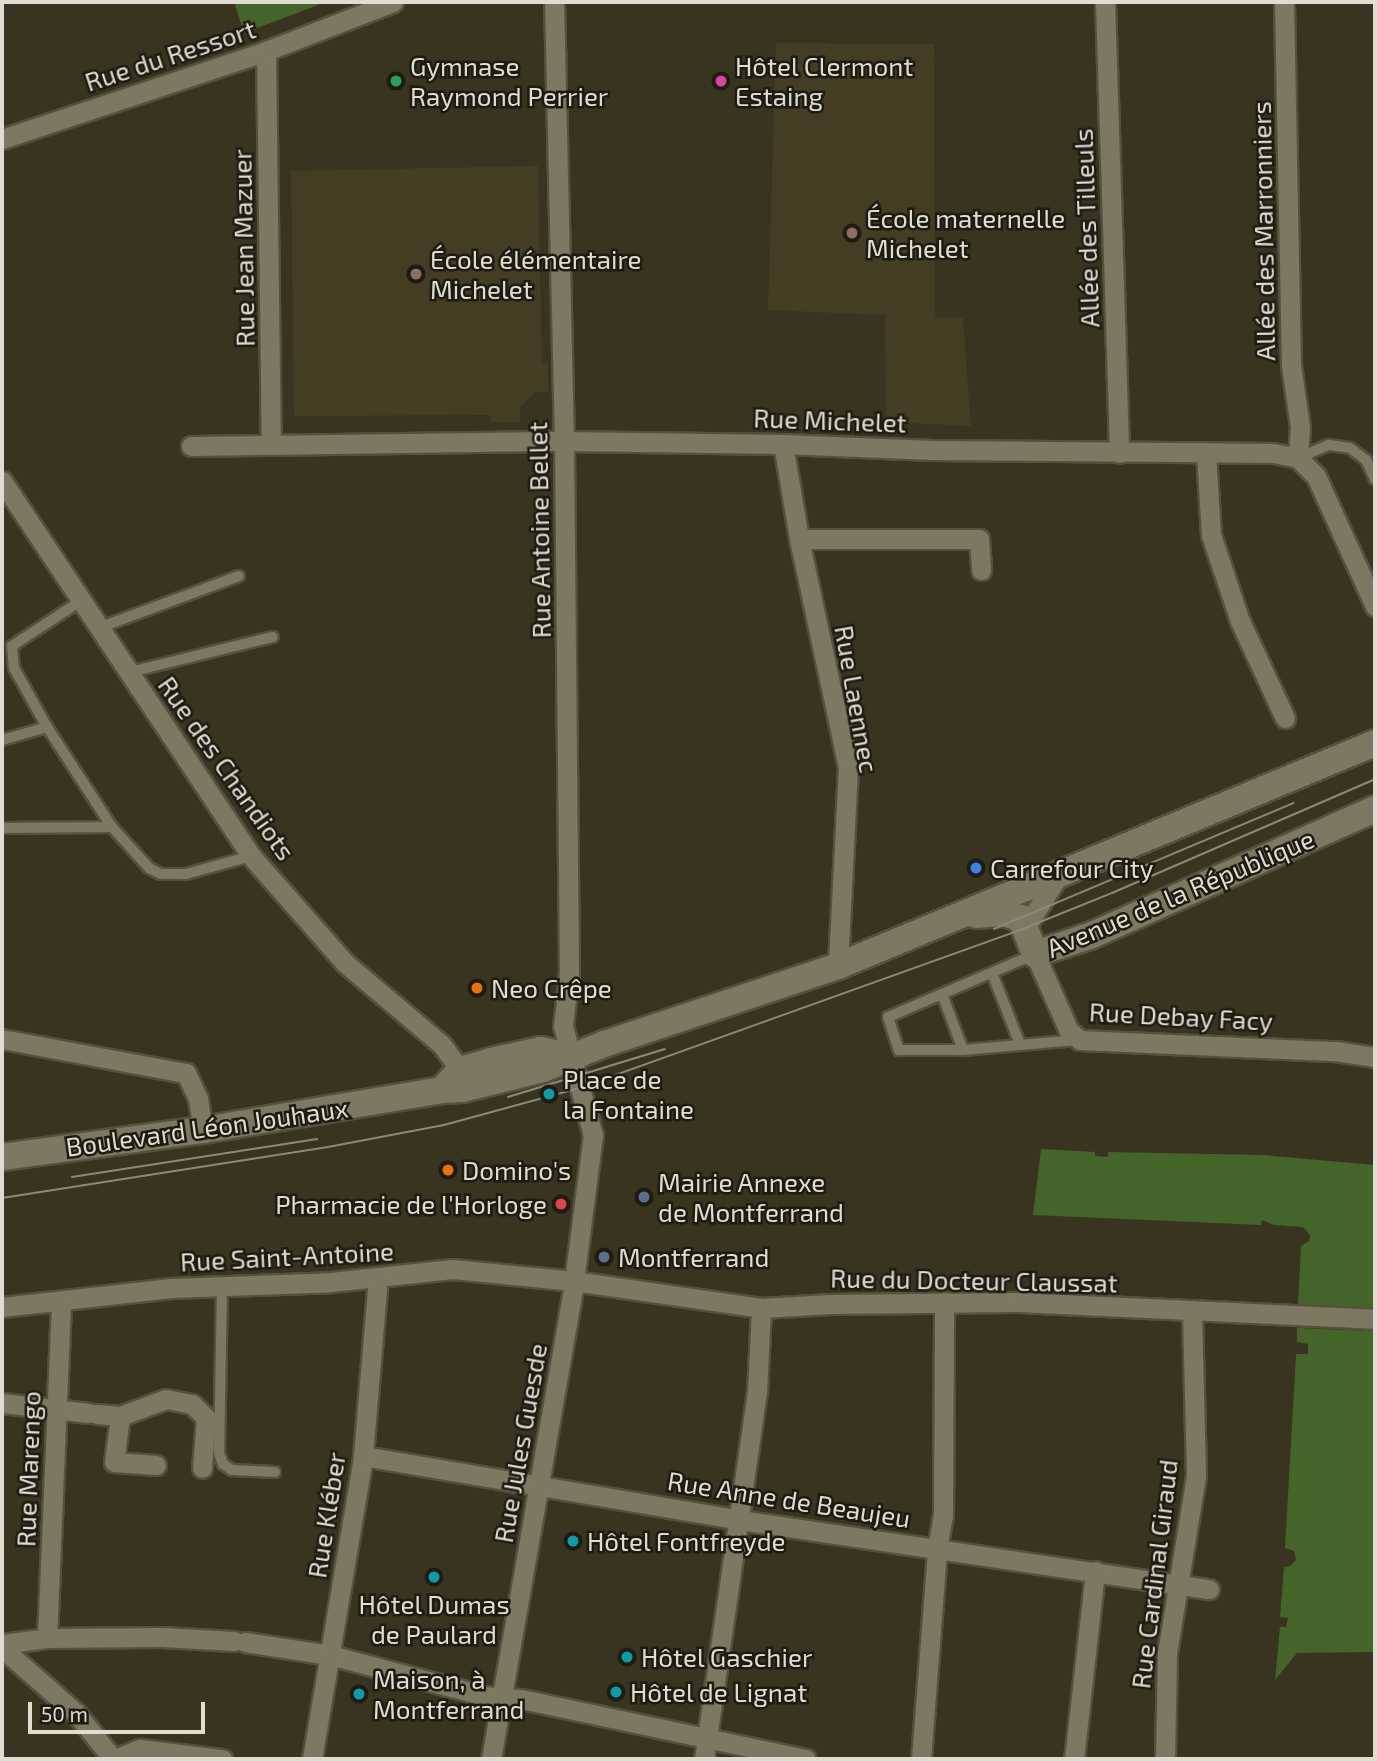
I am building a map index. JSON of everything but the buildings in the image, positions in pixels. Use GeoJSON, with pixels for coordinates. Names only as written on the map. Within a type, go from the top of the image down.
{"type":"FeatureCollection","features":[{"type":"Feature","properties":{"kind":"main road","name":"Avenue de la République"},"geometry":{"type":"LineString","coordinates":[[570,1056],[838,966],[964,916],[1061,872],[1311,772],[1375,743]]}},
{"type":"Feature","properties":{"kind":"main road","name":"Avenue de la République"},"geometry":{"type":"LineString","coordinates":[[964,916],[1003,913],[1021,918],[1035,954],[1092,936],[1375,809]]}},
{"type":"Feature","properties":{"kind":"main road"},"geometry":{"type":"LineString","coordinates":[[455,1083],[543,1069],[570,1056]]}},
{"type":"Feature","properties":{"kind":"main road","name":"Boulevard Léon Jouhaux"},"geometry":{"type":"LineString","coordinates":[[2,1157],[204,1130],[412,1097],[455,1083]]}},
{"type":"Feature","properties":{"kind":"street","name":"Rue du Ressort"},"geometry":{"type":"LineString","coordinates":[[2,139],[266,51],[393,2]]}},
{"type":"Feature","properties":{"kind":"street","name":"Rue Antoine Bellet"},"geometry":{"type":"LineString","coordinates":[[554,2],[564,441],[569,973],[563,1026],[570,1056]]}},
{"type":"Feature","properties":{"kind":"street","name":"Allée des Tilleuls"},"geometry":{"type":"LineString","coordinates":[[1105,2],[1119,453]]}},
{"type":"Feature","properties":{"kind":"street","name":"Allée des Marronniers"},"geometry":{"type":"LineString","coordinates":[[1284,2],[1291,365],[1300,427],[1298,458]]}},
{"type":"Feature","properties":{"kind":"street","name":"Rue Jean Mazuer"},"geometry":{"type":"LineString","coordinates":[[266,51],[271,445]]}},
{"type":"Feature","properties":{"kind":"street","name":"Rue Michelet"},"geometry":{"type":"LineString","coordinates":[[191,446],[564,441],[783,444],[933,450],[1273,453],[1298,458]]}},
{"type":"Feature","properties":{"kind":"street","name":"Rue Laennec"},"geometry":{"type":"LineString","coordinates":[[783,444],[799,539],[848,767],[838,966]]}},
{"type":"Feature","properties":{"kind":"street"},"geometry":{"type":"LineString","coordinates":[[1206,452],[1211,535],[1240,621],[1285,718]]}},
{"type":"Feature","properties":{"kind":"street"},"geometry":{"type":"LineString","coordinates":[[1298,458],[1316,476],[1375,607]]}},
{"type":"Feature","properties":{"kind":"street","name":"Rue des Chandiots"},"geometry":{"type":"LineString","coordinates":[[2,481],[251,856],[345,963],[442,1045],[455,1083]]}},
{"type":"Feature","properties":{"kind":"street"},"geometry":{"type":"LineString","coordinates":[[799,539],[979,540],[981,570]]}},
{"type":"Feature","properties":{"kind":"street"},"geometry":{"type":"LineString","coordinates":[[1025,928],[1061,872]]}},
{"type":"Feature","properties":{"kind":"street","name":"Rue Debay Facy"},"geometry":{"type":"LineString","coordinates":[[1035,954],[1069,1031],[1080,1040],[1336,1051],[1375,1057]]}},
{"type":"Feature","properties":{"kind":"street"},"geometry":{"type":"LineString","coordinates":[[2,1039],[186,1073],[198,1099],[204,1130]]}},
{"type":"Feature","properties":{"kind":"street","name":"Rue Jules Guesde"},"geometry":{"type":"LineString","coordinates":[[491,1759],[574,1281],[593,1135],[570,1056]]}},
{"type":"Feature","properties":{"kind":"street","name":"Rue Saint-Antoine"},"geometry":{"type":"LineString","coordinates":[[2,1307],[171,1288],[378,1278],[452,1269],[574,1281]]}},
{"type":"Feature","properties":{"kind":"street","name":"Rue Kléber"},"geometry":{"type":"LineString","coordinates":[[312,1759],[363,1456],[378,1278]]}},
{"type":"Feature","properties":{"kind":"street","name":"Rue du Docteur Claussat"},"geometry":{"type":"LineString","coordinates":[[574,1281],[761,1308],[1018,1302],[1375,1319]]}},
{"type":"Feature","properties":{"kind":"street","name":"Rue Marengo"},"geometry":{"type":"LineString","coordinates":[[47,1638],[61,1301]]}},
{"type":"Feature","properties":{"kind":"street"},"geometry":{"type":"LineString","coordinates":[[921,1759],[937,1549],[943,1516],[944,1302]]}},
{"type":"Feature","properties":{"kind":"street"},"geometry":{"type":"LineString","coordinates":[[707,1750],[757,1393],[761,1308]]}},
{"type":"Feature","properties":{"kind":"street","name":"Rue Cardinal Giraud"},"geometry":{"type":"LineString","coordinates":[[1165,1759],[1167,1653],[1196,1475],[1192,1310]]}},
{"type":"Feature","properties":{"kind":"street"},"geometry":{"type":"LineString","coordinates":[[2,1403],[120,1416],[166,1399],[192,1404],[206,1418],[202,1468]]}},
{"type":"Feature","properties":{"kind":"street"},"geometry":{"type":"LineString","coordinates":[[120,1416],[114,1462],[156,1465]]}},
{"type":"Feature","properties":{"kind":"street","name":"Rue Anne de Beaujeu"},"geometry":{"type":"LineString","coordinates":[[363,1456],[539,1483],[740,1520],[1209,1589]]}},
{"type":"Feature","properties":{"kind":"street"},"geometry":{"type":"LineString","coordinates":[[1074,1759],[1095,1571]]}},
{"type":"Feature","properties":{"kind":"street"},"geometry":{"type":"LineString","coordinates":[[2,1646],[47,1638],[161,1637],[239,1641],[330,1655],[485,1696],[503,1696],[707,1750],[806,1759]]}},
{"type":"Feature","properties":{"kind":"street"},"geometry":{"type":"LineString","coordinates":[[2,1646],[76,1713],[114,1759],[140,1749],[222,1759]]}},
{"type":"Feature","properties":{"kind":"lane"},"geometry":{"type":"LineString","coordinates":[[1298,458],[1329,445],[1350,448],[1366,460],[1375,479]]}},
{"type":"Feature","properties":{"kind":"lane"},"geometry":{"type":"LineString","coordinates":[[101,627],[239,576]]}},
{"type":"Feature","properties":{"kind":"lane"},"geometry":{"type":"LineString","coordinates":[[82,600],[12,646],[14,668],[47,727],[112,827],[149,868],[161,873],[186,874],[251,856]]}},
{"type":"Feature","properties":{"kind":"lane"},"geometry":{"type":"LineString","coordinates":[[130,672],[273,637]]}},
{"type":"Feature","properties":{"kind":"lane"},"geometry":{"type":"LineString","coordinates":[[2,740],[47,727]]}},
{"type":"Feature","properties":{"kind":"lane"},"geometry":{"type":"LineString","coordinates":[[2,828],[112,827]]}},
{"type":"Feature","properties":{"kind":"lane"},"geometry":{"type":"LineString","coordinates":[[1035,954],[888,1017],[899,1050],[963,1050],[1080,1040]]}},
{"type":"Feature","properties":{"kind":"lane"},"geometry":{"type":"LineString","coordinates":[[992,973],[1020,1044]]}},
{"type":"Feature","properties":{"kind":"lane"},"geometry":{"type":"LineString","coordinates":[[942,994],[963,1050]]}},
{"type":"Feature","properties":{"kind":"lane"},"geometry":{"type":"LineString","coordinates":[[222,1287],[219,1454],[223,1464],[232,1470],[275,1472]]}},
{"type":"Feature","properties":{"kind":"shaded area","name":"École maternelle Michelet"},"geometry":{"type":"Polygon","coordinates":[[[776,43],[934,44],[935,317],[963,318],[971,426],[886,422],[885,315],[768,310],[776,43]]]}},
{"type":"Feature","properties":{"kind":"shaded area","name":"École élémentaire Michelet"},"geometry":{"type":"Polygon","coordinates":[[[538,166],[542,363],[548,363],[548,392],[535,392],[520,407],[520,422],[491,422],[490,415],[294,416],[291,171],[538,166]]]}},
{"type":"Feature","properties":{"kind":"green space"},"geometry":{"type":"Polygon","coordinates":[[[234,2],[326,2],[244,33],[234,2]]]}},
{"type":"Feature","properties":{"kind":"green space"},"geometry":{"type":"Polygon","coordinates":[[[1041,1149],[1095,1152],[1095,1156],[1108,1157],[1108,1152],[1263,1155],[1375,1165],[1375,1311],[1302,1309],[1298,1305],[1301,1246],[1309,1241],[1310,1235],[1303,1227],[1274,1225],[1262,1220],[1261,1225],[1033,1215],[1041,1149]]]}},
{"type":"Feature","properties":{"kind":"green space"},"geometry":{"type":"Polygon","coordinates":[[[1297,1328],[1375,1331],[1375,1643],[1374,1652],[1297,1653],[1275,1680],[1280,1627],[1286,1627],[1288,1618],[1280,1617],[1284,1567],[1290,1566],[1296,1560],[1294,1551],[1285,1548],[1296,1354],[1308,1354],[1308,1344],[1297,1342],[1297,1328]]]}},
{"type":"Feature","properties":{"kind":"tram line"},"geometry":{"type":"LineString","coordinates":[[2,1198],[328,1147],[444,1125],[579,1088],[1025,928],[1375,779]]}},
{"type":"Feature","properties":{"kind":"tram line"},"geometry":{"type":"LineString","coordinates":[[994,929],[1294,803]]}},
{"type":"Feature","properties":{"kind":"tram line"},"geometry":{"type":"LineString","coordinates":[[508,1097],[665,1049]]}},
{"type":"Feature","properties":{"kind":"tram line"},"geometry":{"type":"LineString","coordinates":[[72,1177],[317,1139]]}},
{"type":"Feature","properties":{"kind":"place","name":"Gymnase Raymond Perrier"},"geometry":{"type":"Point","coordinates":[396,81]}},
{"type":"Feature","properties":{"kind":"place","name":"Hôtel Clermont Estaing"},"geometry":{"type":"Point","coordinates":[721,81]}},
{"type":"Feature","properties":{"kind":"place","name":"École maternelle Michelet"},"geometry":{"type":"Point","coordinates":[852,233]}},
{"type":"Feature","properties":{"kind":"place","name":"École élémentaire Michelet"},"geometry":{"type":"Point","coordinates":[416,274]}},
{"type":"Feature","properties":{"kind":"place","name":"Carrefour City"},"geometry":{"type":"Point","coordinates":[976,868]}},
{"type":"Feature","properties":{"kind":"place","name":"Neo Crêpe"},"geometry":{"type":"Point","coordinates":[477,988]}},
{"type":"Feature","properties":{"kind":"place","name":"Place de la Fontaine"},"geometry":{"type":"Point","coordinates":[549,1094]}},
{"type":"Feature","properties":{"kind":"place","name":"Domino's"},"geometry":{"type":"Point","coordinates":[448,1170]}},
{"type":"Feature","properties":{"kind":"place","name":"Mairie Annexe de Montferrand"},"geometry":{"type":"Point","coordinates":[644,1197]}},
{"type":"Feature","properties":{"kind":"place","name":"Pharmacie de l'Horloge"},"geometry":{"type":"Point","coordinates":[561,1204]}},
{"type":"Feature","properties":{"kind":"place","name":"Montferrand"},"geometry":{"type":"Point","coordinates":[604,1257]}},
{"type":"Feature","properties":{"kind":"place","name":"Hôtel Fontfreyde"},"geometry":{"type":"Point","coordinates":[573,1541]}},
{"type":"Feature","properties":{"kind":"place","name":"Hôtel Dumas de Paulard"},"geometry":{"type":"Point","coordinates":[434,1577]}},
{"type":"Feature","properties":{"kind":"place","name":"Hôtel Gaschier"},"geometry":{"type":"Point","coordinates":[627,1657]}},
{"type":"Feature","properties":{"kind":"place","name":"Hôtel de Lignat"},"geometry":{"type":"Point","coordinates":[616,1692]}},
{"type":"Feature","properties":{"kind":"place","name":"Maison, à Montferrand"},"geometry":{"type":"Point","coordinates":[359,1694]}}]}
